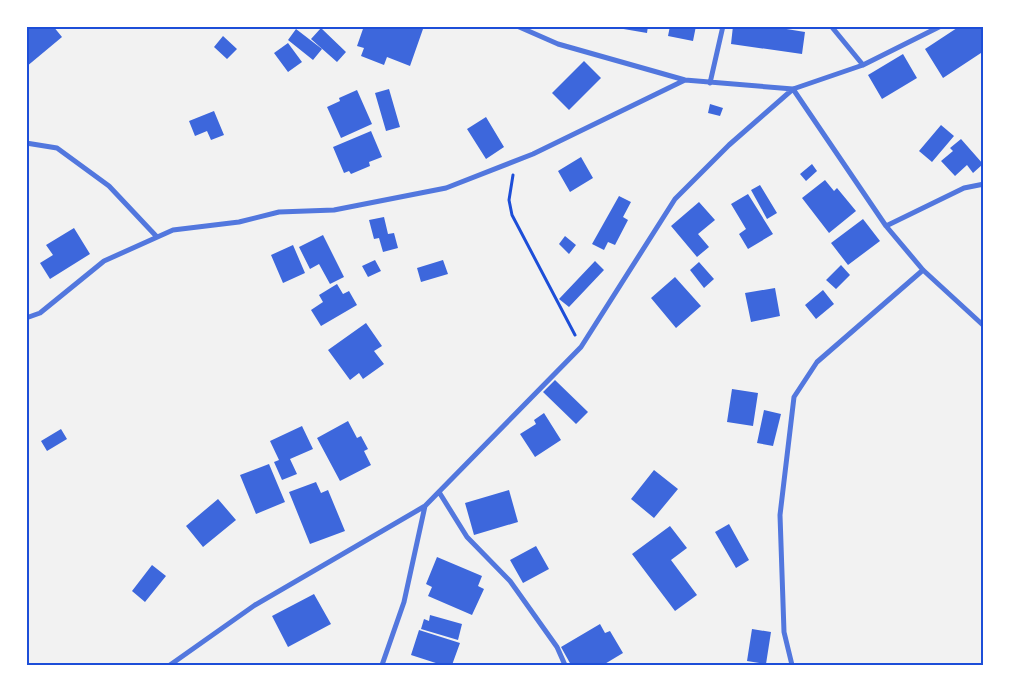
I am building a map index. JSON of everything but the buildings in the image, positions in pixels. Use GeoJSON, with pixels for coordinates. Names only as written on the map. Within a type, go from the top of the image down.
{"type":"FeatureCollection","features":[{"type":"Feature","properties":{"kind":"street"},"geometry":{"type":"LineString","coordinates":[[517,26],[558,44],[686,80],[793,89],[864,66],[941,26]]}},
{"type":"Feature","properties":{"kind":"street"},"geometry":{"type":"LineString","coordinates":[[710,83],[723,26]]}},
{"type":"Feature","properties":{"kind":"street"},"geometry":{"type":"LineString","coordinates":[[831,26],[864,66]]}},
{"type":"Feature","properties":{"kind":"street"},"geometry":{"type":"LineString","coordinates":[[26,318],[40,313],[104,261],[173,230],[238,222],[279,212],[334,210],[446,188],[516,161],[686,80]]}},
{"type":"Feature","properties":{"kind":"street"},"geometry":{"type":"LineString","coordinates":[[793,89],[886,226],[922,270],[984,326]]}},
{"type":"Feature","properties":{"kind":"street"},"geometry":{"type":"LineString","coordinates":[[170,665],[255,605],[425,506],[581,347],[675,199],[729,145],[793,89]]}},
{"type":"Feature","properties":{"kind":"street"},"geometry":{"type":"LineString","coordinates":[[26,143],[57,148],[109,186],[157,237]]}},
{"type":"Feature","properties":{"kind":"street"},"geometry":{"type":"LineString","coordinates":[[886,226],[964,188],[984,184]]}},
{"type":"Feature","properties":{"kind":"street"},"geometry":{"type":"LineString","coordinates":[[792,665],[784,632],[780,515],[794,397],[816,362],[922,270]]}},
{"type":"Feature","properties":{"kind":"street"},"geometry":{"type":"LineString","coordinates":[[439,492],[466,537],[510,581],[557,647],[565,665]]}},
{"type":"Feature","properties":{"kind":"street"},"geometry":{"type":"LineString","coordinates":[[382,665],[404,602],[425,506]]}},
{"type":"Feature","properties":{"kind":"path"},"geometry":{"type":"LineString","coordinates":[[516,161],[509,200],[512,215],[581,347]]}}]}
